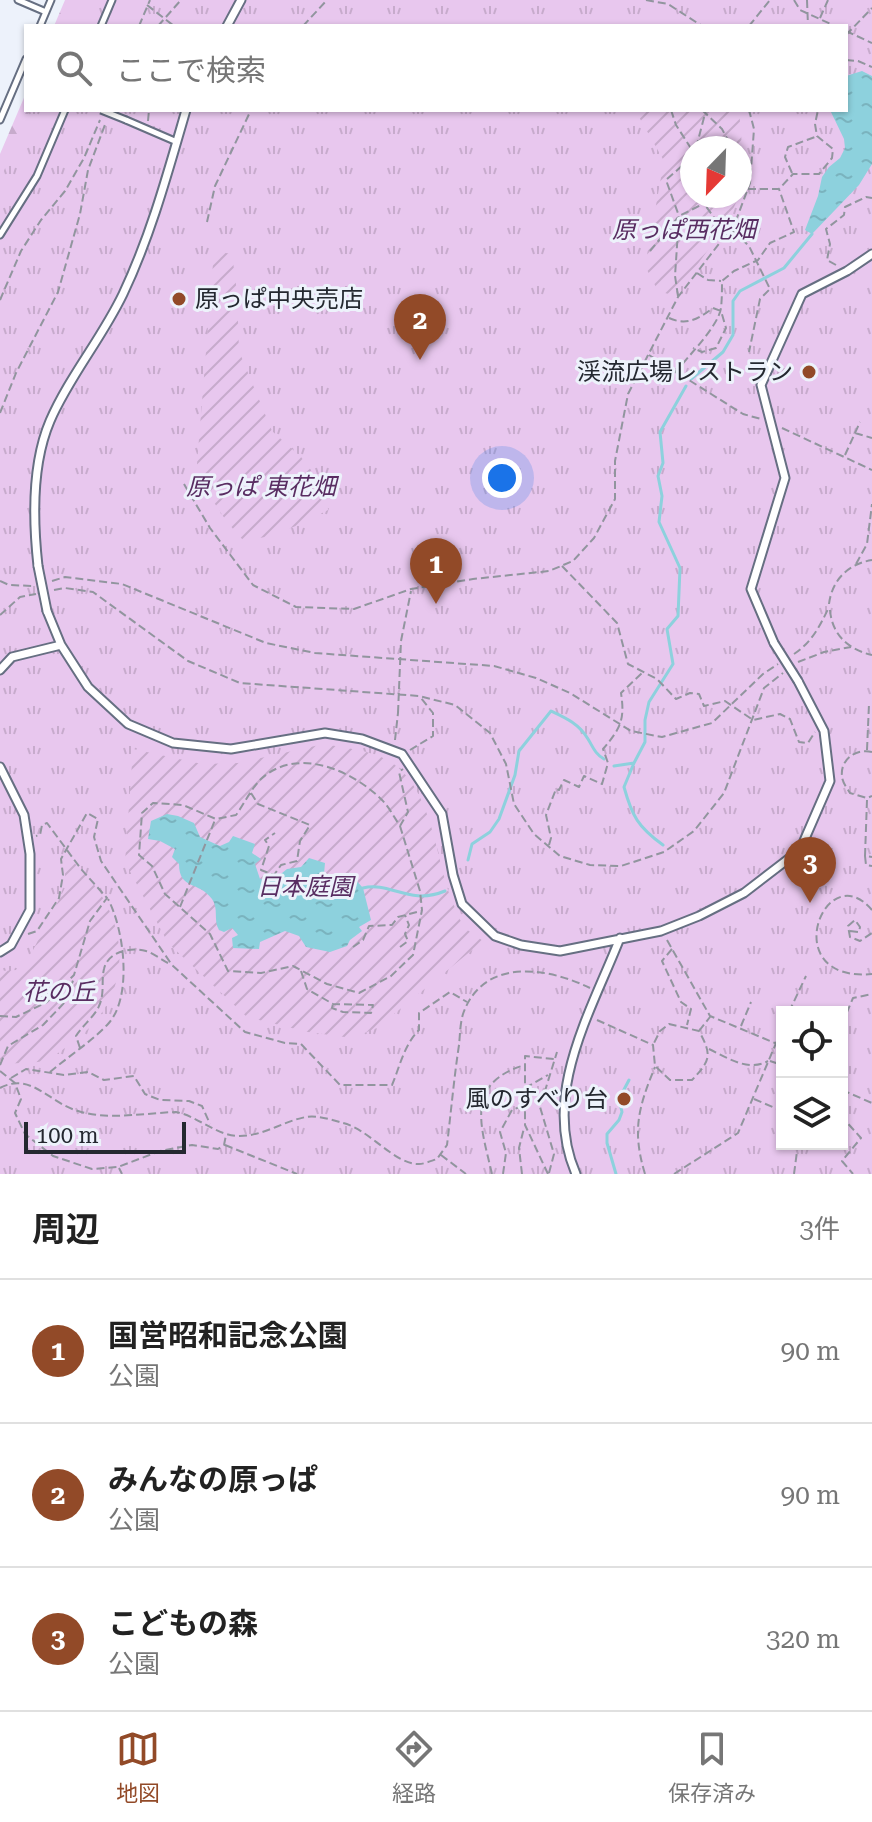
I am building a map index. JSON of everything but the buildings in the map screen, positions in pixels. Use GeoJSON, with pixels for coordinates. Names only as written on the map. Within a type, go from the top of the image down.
{"type":"FeatureCollection","features":[{"type":"Feature","properties":{"kind":"street"},"geometry":{"type":"LineString","coordinates":[[228,24],[241,0]]}},
{"type":"Feature","properties":{"kind":"street"},"geometry":{"type":"LineString","coordinates":[[185,112],[156,211],[122,295],[49,422],[36,476],[35,539],[47,611],[61,645],[88,687],[128,724],[173,743],[231,749],[325,733],[362,739],[398,752],[409,762],[442,814],[453,875],[462,904],[495,936],[521,945],[560,951],[661,931],[744,893],[800,850],[830,781],[824,731],[774,643],[751,589],[785,478],[761,385],[802,294],[872,254]]}},
{"type":"Feature","properties":{"kind":"street"},"geometry":{"type":"LineString","coordinates":[[0,670],[12,657],[61,645]]}},
{"type":"Feature","properties":{"kind":"street"},"geometry":{"type":"LineString","coordinates":[[0,767],[24,815],[28,838],[30,910],[11,945],[0,952]]}},
{"type":"Feature","properties":{"kind":"street"},"geometry":{"type":"LineString","coordinates":[[576,1174],[564,1129],[564,1090],[571,1061],[620,938]]}},
{"type":"Feature","properties":{"kind":"lane"},"geometry":{"type":"LineString","coordinates":[[18,0],[46,12]]}},
{"type":"Feature","properties":{"kind":"lane"},"geometry":{"type":"LineString","coordinates":[[41,24],[51,0]]}},
{"type":"Feature","properties":{"kind":"lane"},"geometry":{"type":"LineString","coordinates":[[102,24],[112,0]]}},
{"type":"Feature","properties":{"kind":"lane"},"geometry":{"type":"LineString","coordinates":[[0,119],[24,64]]}},
{"type":"Feature","properties":{"kind":"lane"},"geometry":{"type":"LineString","coordinates":[[0,235],[37,176],[64,112]]}},
{"type":"Feature","properties":{"kind":"lane"},"geometry":{"type":"LineString","coordinates":[[107,112],[177,142]]}},
{"type":"Feature","properties":{"kind":"path"},"geometry":{"type":"LineString","coordinates":[[140,24],[150,0]]}},
{"type":"Feature","properties":{"kind":"path"},"geometry":{"type":"LineString","coordinates":[[159,24],[181,0]]}},
{"type":"Feature","properties":{"kind":"path"},"geometry":{"type":"LineString","coordinates":[[305,24],[327,0]]}},
{"type":"Feature","properties":{"kind":"path"},"geometry":{"type":"LineString","coordinates":[[646,0],[668,4],[699,24]]}},
{"type":"Feature","properties":{"kind":"path"},"geometry":{"type":"LineString","coordinates":[[751,24],[770,0]]}},
{"type":"Feature","properties":{"kind":"path"},"geometry":{"type":"LineString","coordinates":[[794,0],[800,10],[830,24]]}},
{"type":"Feature","properties":{"kind":"path"},"geometry":{"type":"LineString","coordinates":[[807,0],[808,24]]}},
{"type":"Feature","properties":{"kind":"path"},"geometry":{"type":"LineString","coordinates":[[819,19],[828,0]]}},
{"type":"Feature","properties":{"kind":"path"},"geometry":{"type":"LineString","coordinates":[[147,5],[172,24]]}},
{"type":"Feature","properties":{"kind":"path"},"geometry":{"type":"LineString","coordinates":[[848,32],[872,8]]}},
{"type":"Feature","properties":{"kind":"path"},"geometry":{"type":"LineString","coordinates":[[848,33],[872,43]]}},
{"type":"Feature","properties":{"kind":"path"},"geometry":{"type":"LineString","coordinates":[[848,60],[872,67]]}},
{"type":"Feature","properties":{"kind":"path"},"geometry":{"type":"LineString","coordinates":[[0,300],[21,251],[78,169],[101,112]]}},
{"type":"Feature","properties":{"kind":"path"},"geometry":{"type":"LineString","coordinates":[[207,222],[215,186],[250,112]]}},
{"type":"Feature","properties":{"kind":"path"},"geometry":{"type":"LineString","coordinates":[[672,112],[684,136]]}},
{"type":"Feature","properties":{"kind":"path"},"geometry":{"type":"LineString","coordinates":[[698,136],[705,112]]}},
{"type":"Feature","properties":{"kind":"path"},"geometry":{"type":"LineString","coordinates":[[706,112],[726,136]]}},
{"type":"Feature","properties":{"kind":"path"},"geometry":{"type":"LineString","coordinates":[[750,112],[754,129],[752,159]]}},
{"type":"Feature","properties":{"kind":"path"},"geometry":{"type":"LineString","coordinates":[[752,189],[779,189],[793,174],[819,174],[832,158],[833,149],[817,136],[818,112]]}},
{"type":"Feature","properties":{"kind":"path"},"geometry":{"type":"LineString","coordinates":[[0,413],[16,373],[58,292],[80,214],[88,170],[106,122]]}},
{"type":"Feature","properties":{"kind":"path"},"geometry":{"type":"LineString","coordinates":[[793,174],[785,157],[788,147],[817,136]]}},
{"type":"Feature","properties":{"kind":"path"},"geometry":{"type":"LineString","coordinates":[[678,297],[675,276],[679,216],[666,180],[680,168]]}},
{"type":"Feature","properties":{"kind":"path"},"geometry":{"type":"LineString","coordinates":[[697,273],[708,280],[722,281],[734,271],[758,260],[770,243],[794,232],[779,189]]}},
{"type":"Feature","properties":{"kind":"path"},"geometry":{"type":"LineString","coordinates":[[847,271],[827,260],[830,244],[826,229],[844,215],[845,207],[866,197],[872,198]]}},
{"type":"Feature","properties":{"kind":"path"},"geometry":{"type":"LineString","coordinates":[[650,251],[679,216],[693,208]]}},
{"type":"Feature","properties":{"kind":"path"},"geometry":{"type":"LineString","coordinates":[[707,208],[715,219],[749,246],[770,289],[760,299],[749,352]]}},
{"type":"Feature","properties":{"kind":"path"},"geometry":{"type":"LineString","coordinates":[[184,484],[210,528],[253,585],[296,607],[354,609],[411,589],[549,571],[573,561],[594,538],[615,499],[615,461],[628,394],[678,297],[731,229],[740,208]]}},
{"type":"Feature","properties":{"kind":"path"},"geometry":{"type":"LineString","coordinates":[[693,348],[702,352],[716,348],[726,328],[721,311],[722,281]]}},
{"type":"Feature","properties":{"kind":"path"},"geometry":{"type":"LineString","coordinates":[[668,317],[679,322],[698,320],[713,308],[721,311]]}},
{"type":"Feature","properties":{"kind":"path"},"geometry":{"type":"LineString","coordinates":[[675,373],[693,348],[709,333],[721,311]]}},
{"type":"Feature","properties":{"kind":"path"},"geometry":{"type":"LineString","coordinates":[[648,355],[743,414],[770,422],[872,470]]}},
{"type":"Feature","properties":{"kind":"path"},"geometry":{"type":"LineString","coordinates":[[844,456],[860,422]]}},
{"type":"Feature","properties":{"kind":"path"},"geometry":{"type":"LineString","coordinates":[[855,433],[872,438]]}},
{"type":"Feature","properties":{"kind":"path"},"geometry":{"type":"LineString","coordinates":[[51,582],[65,577],[122,584],[266,643],[315,653],[494,666],[536,678],[570,693],[621,725],[662,737],[712,723],[763,674],[807,646],[820,627],[836,582],[855,565],[867,544],[872,504]]}},
{"type":"Feature","properties":{"kind":"path"},"geometry":{"type":"LineString","coordinates":[[855,565],[872,560]]}},
{"type":"Feature","properties":{"kind":"path"},"geometry":{"type":"LineString","coordinates":[[562,566],[617,623],[628,664],[657,679],[676,699],[690,693],[699,694],[704,706],[725,701],[753,720],[780,714],[790,719],[799,742],[808,743],[813,733],[824,731]]}},
{"type":"Feature","properties":{"kind":"path"},"geometry":{"type":"LineString","coordinates":[[0,581],[9,585],[36,586]]}},
{"type":"Feature","properties":{"kind":"path"},"geometry":{"type":"LineString","coordinates":[[50,591],[65,588],[93,592],[188,661],[240,683],[419,696],[455,705],[490,733],[506,764],[514,804],[534,834],[560,856],[590,865],[621,866],[664,852],[694,831],[724,793],[764,688],[785,672]]}},
{"type":"Feature","properties":{"kind":"path"},"geometry":{"type":"LineString","coordinates":[[411,589],[401,641],[398,752],[433,736],[433,713],[419,696]]}},
{"type":"Feature","properties":{"kind":"path"},"geometry":{"type":"LineString","coordinates":[[0,615],[20,597],[35,594]]}},
{"type":"Feature","properties":{"kind":"path"},"geometry":{"type":"LineString","coordinates":[[829,607],[833,625],[843,642],[872,655]]}},
{"type":"Feature","properties":{"kind":"path"},"geometry":{"type":"LineString","coordinates":[[795,664],[824,652],[851,647]]}},
{"type":"Feature","properties":{"kind":"path"},"geometry":{"type":"LineString","coordinates":[[549,846],[551,838],[546,815],[556,789],[559,790],[564,780],[579,787],[584,776],[602,784],[608,763],[603,749],[621,725],[624,713],[621,693],[643,673]]}},
{"type":"Feature","properties":{"kind":"path"},"geometry":{"type":"LineString","coordinates":[[867,750],[869,704]]}},
{"type":"Feature","properties":{"kind":"path"},"geometry":{"type":"LineString","coordinates":[[872,752],[853,753],[843,764],[842,778],[850,793],[867,798],[872,796]]}},
{"type":"Feature","properties":{"kind":"path"},"geometry":{"type":"LineString","coordinates":[[315,762],[345,774],[383,800],[400,826],[420,891],[422,910],[413,955],[391,976],[359,993],[327,984],[293,966],[261,973],[228,971],[210,934],[165,894],[152,866],[139,855],[142,813],[153,803],[183,805],[216,819],[236,815],[251,793],[260,780],[279,767],[315,762]]}},
{"type":"Feature","properties":{"kind":"path"},"geometry":{"type":"LineString","coordinates":[[400,826],[408,812],[399,772],[409,762]]}},
{"type":"Feature","properties":{"kind":"path"},"geometry":{"type":"LineString","coordinates":[[251,793],[258,804],[310,825],[300,841],[297,861],[281,865],[274,875],[261,870],[269,846],[265,840],[275,833]]}},
{"type":"Feature","properties":{"kind":"path"},"geometry":{"type":"LineString","coordinates":[[867,798],[865,856],[866,865],[872,866]]}},
{"type":"Feature","properties":{"kind":"path"},"geometry":{"type":"LineString","coordinates":[[15,937],[37,931],[59,898],[63,875],[61,859],[87,813],[98,819],[94,837],[101,861],[172,965],[245,1032],[301,1044],[340,1085],[392,1085],[406,1043],[419,1030],[419,1013],[450,992],[469,1004]]}},
{"type":"Feature","properties":{"kind":"path"},"geometry":{"type":"LineString","coordinates":[[180,907],[216,819]]}},
{"type":"Feature","properties":{"kind":"path"},"geometry":{"type":"LineString","coordinates":[[28,838],[40,835],[42,825],[47,823],[107,898],[115,913],[123,950],[121,993],[110,1022],[49,1072]]}},
{"type":"Feature","properties":{"kind":"path"},"geometry":{"type":"LineString","coordinates":[[865,856],[872,857]]}},
{"type":"Feature","properties":{"kind":"path"},"geometry":{"type":"LineString","coordinates":[[0,1065],[8,1046],[43,1025],[65,1002],[90,921],[107,898]]}},
{"type":"Feature","properties":{"kind":"path"},"geometry":{"type":"LineString","coordinates":[[872,910],[860,900],[839,898],[823,910],[815,930],[820,952],[830,964],[857,975],[872,974]]}},
{"type":"Feature","properties":{"kind":"path"},"geometry":{"type":"LineString","coordinates":[[353,947],[363,940],[369,926],[392,925],[398,917],[422,910]]}},
{"type":"Feature","properties":{"kind":"path"},"geometry":{"type":"LineString","coordinates":[[400,947],[408,941],[405,934],[409,925],[405,915]]}},
{"type":"Feature","properties":{"kind":"path"},"geometry":{"type":"LineString","coordinates":[[661,931],[710,1016],[776,1044],[738,1133],[674,1174]]}},
{"type":"Feature","properties":{"kind":"path"},"geometry":{"type":"LineString","coordinates":[[850,931],[850,937],[860,941],[872,933]]}},
{"type":"Feature","properties":{"kind":"path"},"geometry":{"type":"LineString","coordinates":[[672,949],[662,961],[681,1002],[691,1009],[687,1027]]}},
{"type":"Feature","properties":{"kind":"path"},"geometry":{"type":"LineString","coordinates":[[80,1049],[76,1036],[85,1021],[99,1008],[105,984],[103,971],[108,959],[123,950],[146,951],[172,965]]}},
{"type":"Feature","properties":{"kind":"path"},"geometry":{"type":"LineString","coordinates":[[301,970],[307,989],[333,1004],[373,1005],[371,1013],[343,1012],[332,1008],[333,1004]]}},
{"type":"Feature","properties":{"kind":"path"},"geometry":{"type":"LineString","coordinates":[[0,1088],[15,1083],[34,1085],[63,1105],[96,1115],[176,1112],[239,1137],[308,1117],[327,1118],[348,1124],[369,1135],[403,1161],[418,1164],[437,1159],[447,1145],[463,1015],[487,980],[519,971],[545,972],[569,978],[599,992]]}},
{"type":"Feature","properties":{"kind":"path"},"geometry":{"type":"LineString","coordinates":[[0,1016],[16,1017],[47,1002],[74,975]]}},
{"type":"Feature","properties":{"kind":"path"},"geometry":{"type":"LineString","coordinates":[[792,1006],[806,976]]}},
{"type":"Feature","properties":{"kind":"path"},"geometry":{"type":"LineString","coordinates":[[848,1010],[853,998],[872,996]]}},
{"type":"Feature","properties":{"kind":"path"},"geometry":{"type":"LineString","coordinates":[[740,1029],[751,1002]]}},
{"type":"Feature","properties":{"kind":"path"},"geometry":{"type":"LineString","coordinates":[[699,1031],[710,1016]]}},
{"type":"Feature","properties":{"kind":"path"},"geometry":{"type":"LineString","coordinates":[[589,1017],[653,1045]]}},
{"type":"Feature","properties":{"kind":"path"},"geometry":{"type":"LineString","coordinates":[[645,1174],[638,1151],[639,1106],[655,1066],[653,1045],[660,1031],[669,1024],[687,1027],[699,1031],[709,1049],[757,1067],[769,1060]]}},
{"type":"Feature","properties":{"kind":"path"},"geometry":{"type":"LineString","coordinates":[[655,1066],[670,1080],[692,1080],[706,1065],[709,1049]]}},
{"type":"Feature","properties":{"kind":"path"},"geometry":{"type":"LineString","coordinates":[[549,1174],[554,1154],[540,1107],[557,1052]]}},
{"type":"Feature","properties":{"kind":"path"},"geometry":{"type":"LineString","coordinates":[[522,1174],[519,1148],[525,1125],[525,1056],[554,1059]]}},
{"type":"Feature","properties":{"kind":"path"},"geometry":{"type":"LineString","coordinates":[[769,1060],[776,1063]]}},
{"type":"Feature","properties":{"kind":"path"},"geometry":{"type":"LineString","coordinates":[[492,1174],[479,1118],[485,1093],[505,1071],[525,1065]]}},
{"type":"Feature","properties":{"kind":"path"},"geometry":{"type":"LineString","coordinates":[[10,1079],[26,1069],[64,1075],[88,1072],[104,1080],[134,1076],[145,1094],[160,1100],[189,1101],[202,1106],[210,1126]]}},
{"type":"Feature","properties":{"kind":"path"},"geometry":{"type":"LineString","coordinates":[[0,1071],[15,1083],[21,1099],[15,1113],[25,1134],[53,1156],[92,1169],[118,1167],[160,1151],[192,1145],[218,1149],[224,1145],[227,1134]]}},
{"type":"Feature","properties":{"kind":"path"},"geometry":{"type":"LineString","coordinates":[[524,1089],[548,1075]]}},
{"type":"Feature","properties":{"kind":"path"},"geometry":{"type":"LineString","coordinates":[[848,1093],[872,1103]]}},
{"type":"Feature","properties":{"kind":"path"},"geometry":{"type":"LineString","coordinates":[[753,1098],[776,1108]]}},
{"type":"Feature","properties":{"kind":"path"},"geometry":{"type":"LineString","coordinates":[[503,1174],[506,1153],[500,1132],[512,1110],[523,1105]]}},
{"type":"Feature","properties":{"kind":"path"},"geometry":{"type":"LineString","coordinates":[[848,1124],[861,1138],[842,1161],[853,1174]]}},
{"type":"Feature","properties":{"kind":"path"},"geometry":{"type":"LineString","coordinates":[[525,1125],[549,1174]]}},
{"type":"Feature","properties":{"kind":"path"},"geometry":{"type":"LineString","coordinates":[[224,1145],[297,1174]]}},
{"type":"Feature","properties":{"kind":"path"},"geometry":{"type":"LineString","coordinates":[[794,1174],[797,1150]]}},
{"type":"Feature","properties":{"kind":"path"},"geometry":{"type":"LineString","coordinates":[[441,1154],[466,1174]]}},
{"type":"Feature","properties":{"kind":"path"},"geometry":{"type":"LineString","coordinates":[[118,1167],[122,1174]]}},
{"type":"Feature","properties":{"kind":"green space"},"geometry":{"type":"Polygon","coordinates":[[[65,0],[98,0],[85,24],[55,24],[65,0]]]}},
{"type":"Feature","properties":{"kind":"green space"},"geometry":{"type":"Polygon","coordinates":[[[77,0],[872,0],[872,1174],[0,1174],[0,180],[29,112],[848,112],[848,24],[67,24],[77,0]]]}},
{"type":"Feature","properties":{"kind":"green space"},"geometry":{"type":"Polygon","coordinates":[[[24,98],[24,112],[50,112],[0,221],[0,154],[24,98]]]}},
{"type":"Feature","properties":{"kind":"green space","name":"原っぱ西花畑"},"geometry":{"type":"Polygon","coordinates":[[[636,112],[739,112],[741,136],[680,136],[680,208],[734,208],[725,227],[672,295],[658,291],[645,266],[664,161],[636,112]]]}},
{"type":"Feature","properties":{"kind":"green space","name":"原っぱ 東花畑"},"geometry":{"type":"Polygon","coordinates":[[[214,251],[232,254],[239,351],[272,431],[301,457],[327,491],[328,510],[287,530],[254,539],[243,540],[228,523],[210,495],[197,464],[214,251]]]}},
{"type":"Feature","properties":{"kind":"green space","name":"日本庭園"},"geometry":{"type":"Polygon","coordinates":[[[324,744],[374,754],[389,761],[415,787],[430,823],[458,916],[466,928],[483,941],[377,1028],[352,1038],[308,1032],[247,1017],[168,943],[125,862],[133,749],[202,764],[238,763],[324,744]]]}},
{"type":"Feature","properties":{"kind":"green space","name":"花の丘"},"geometry":{"type":"Polygon","coordinates":[[[67,857],[88,877],[104,899],[119,949],[118,974],[110,998],[96,1021],[74,1041],[43,1061],[0,1065],[0,971],[16,970],[32,952],[66,886],[64,862],[67,857]]]}},
{"type":"Feature","properties":{"kind":"water"},"geometry":{"type":"Polygon","coordinates":[[[862,71],[872,76],[872,164],[859,185],[812,234],[805,230],[822,177],[845,148],[831,112],[848,112],[848,75],[862,71]]]}},
{"type":"Feature","properties":{"kind":"water"},"geometry":{"type":"Polygon","coordinates":[[[167,814],[194,823],[200,837],[220,846],[233,836],[255,844],[252,853],[261,859],[255,864],[260,879],[272,881],[287,869],[301,867],[309,858],[325,863],[324,874],[328,874],[334,885],[340,888],[344,879],[354,878],[363,888],[371,920],[359,927],[362,931],[347,946],[330,952],[306,947],[299,936],[285,931],[260,942],[259,949],[233,948],[232,938],[238,935],[232,928],[224,932],[219,930],[212,899],[182,878],[179,864],[172,857],[175,849],[148,839],[151,821],[167,814]]]}},
{"type":"Feature","properties":{"kind":"waterway"},"geometry":{"type":"LineString","coordinates":[[691,379],[723,352],[733,335],[733,301],[740,291],[784,268],[812,234]]}},
{"type":"Feature","properties":{"kind":"waterway"},"geometry":{"type":"LineString","coordinates":[[614,766],[634,763],[645,742],[649,702],[673,664],[667,629],[678,616],[680,568],[659,522],[662,496],[658,476],[663,463],[660,432],[686,386]]}},
{"type":"Feature","properties":{"kind":"waterway"},"geometry":{"type":"LineString","coordinates":[[468,860],[472,844],[490,832],[499,819],[515,775],[519,751],[551,711],[576,725],[604,759]]}},
{"type":"Feature","properties":{"kind":"waterway"},"geometry":{"type":"LineString","coordinates":[[634,763],[624,787],[630,806],[647,832],[663,845]]}},
{"type":"Feature","properties":{"kind":"waterway"},"geometry":{"type":"LineString","coordinates":[[363,888],[382,888],[421,896],[445,891]]}},
{"type":"Feature","properties":{"kind":"waterway"},"geometry":{"type":"LineString","coordinates":[[616,1174],[607,1134],[619,1120],[622,1112],[619,1099],[629,1080]]}},
{"type":"Feature","properties":{"kind":"place","name":"原っぱ中央売店"},"geometry":{"type":"Point","coordinates":[179,299]}},
{"type":"Feature","properties":{"kind":"place","name":"みんなの原っぱ"},"geometry":{"type":"Point","coordinates":[420,360]}},
{"type":"Feature","properties":{"kind":"place","name":"渓流広場レストラン"},"geometry":{"type":"Point","coordinates":[809,372]}},
{"type":"Feature","properties":{"kind":"place","name":"国営昭和記念公園"},"geometry":{"type":"Point","coordinates":[436,604]}},
{"type":"Feature","properties":{"kind":"place","name":"こどもの森"},"geometry":{"type":"Point","coordinates":[810,903]}},
{"type":"Feature","properties":{"kind":"place","name":"風のすべり台"},"geometry":{"type":"Point","coordinates":[624,1099]}}]}
